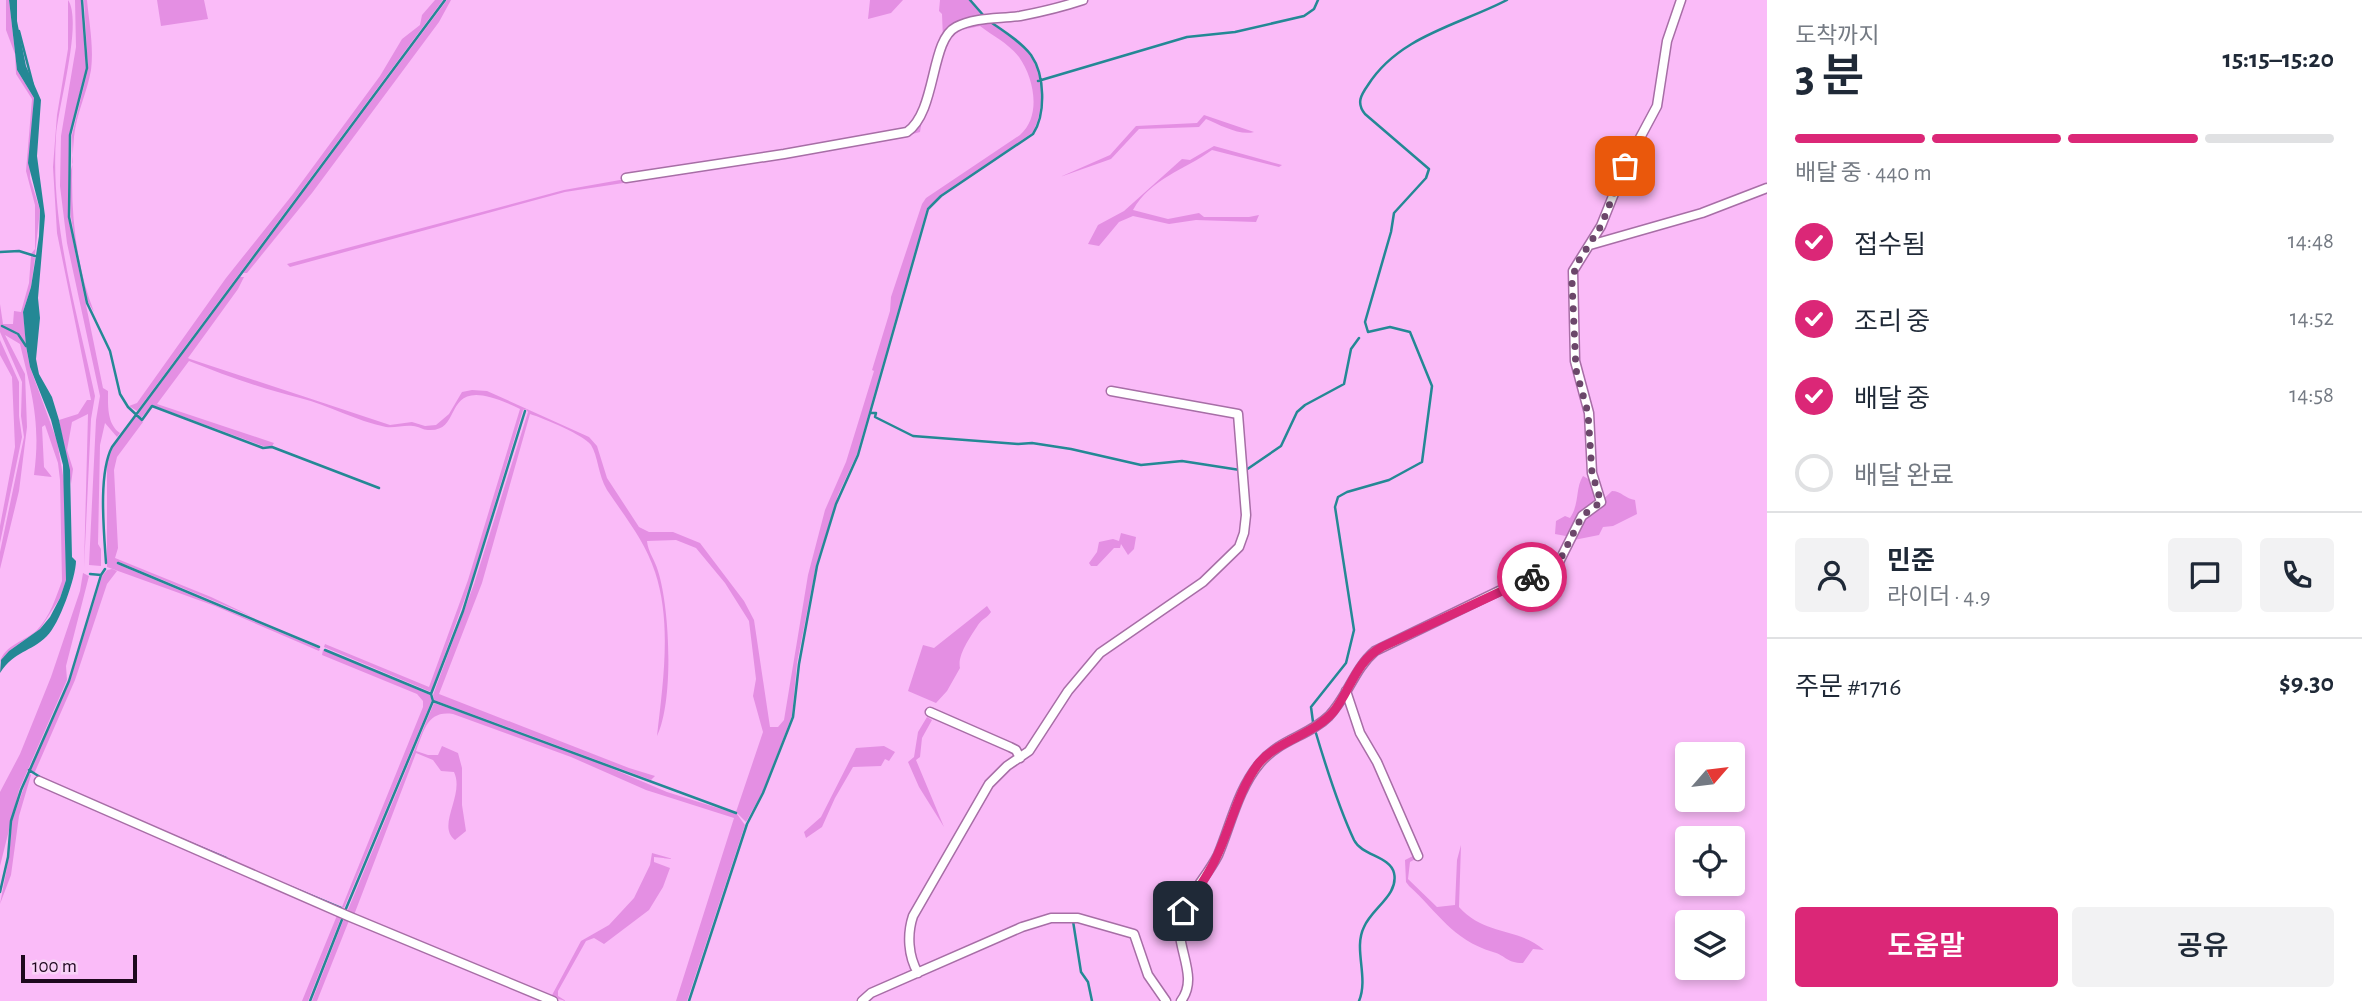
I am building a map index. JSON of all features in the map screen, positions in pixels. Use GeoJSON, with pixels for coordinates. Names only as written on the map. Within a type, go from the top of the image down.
{"type":"FeatureCollection","features":[{"type":"Feature","properties":{"kind":"street"},"geometry":{"type":"LineString","coordinates":[[626,178],[907,132],[920,120],[944,40],[951,30],[971,22],[1017,16],[1083,0]]}},
{"type":"Feature","properties":{"kind":"street"},"geometry":{"type":"LineString","coordinates":[[1181,1001],[1189,982],[1181,936],[1183,911],[1217,855],[1245,785],[1260,762],[1273,750],[1329,715],[1362,664],[1375,651],[1559,562],[1582,516],[1601,502],[1592,473],[1588,413],[1575,361],[1572,282],[1576,265],[1590,245],[1632,153],[1657,106],[1667,41],[1681,0]]}},
{"type":"Feature","properties":{"kind":"street"},"geometry":{"type":"LineString","coordinates":[[1590,245],[1702,214],[1767,188]]}},
{"type":"Feature","properties":{"kind":"street"},"geometry":{"type":"LineString","coordinates":[[918,973],[912,959],[909,936],[918,903],[945,863],[989,784],[1034,744],[1068,691],[1100,653],[1217,570],[1235,553],[1244,533],[1244,475],[1238,441],[1238,414],[1111,391]]}},
{"type":"Feature","properties":{"kind":"street"},"geometry":{"type":"LineString","coordinates":[[1346,691],[1360,733],[1377,762],[1418,856]]}},
{"type":"Feature","properties":{"kind":"street"},"geometry":{"type":"LineString","coordinates":[[930,712],[1016,750],[1020,758]]}},
{"type":"Feature","properties":{"kind":"street"},"geometry":{"type":"LineString","coordinates":[[39,781],[553,1001]]}},
{"type":"Feature","properties":{"kind":"street"},"geometry":{"type":"LineString","coordinates":[[862,1001],[871,993],[1041,920],[1058,917],[1078,918],[1134,934],[1148,975],[1166,1001]]}},
{"type":"Feature","properties":{"kind":"shaded area"},"geometry":{"type":"Polygon","coordinates":[[[6,0],[9,0],[17,70],[34,98],[30,178],[40,210],[35,255],[31,254],[35,249],[35,205],[26,171],[32,99],[16,74],[15,54],[6,30],[6,0]]]}},
{"type":"Feature","properties":{"kind":"shaded area"},"geometry":{"type":"Polygon","coordinates":[[[9,0],[17,0],[17,21],[26,66],[41,100],[37,156],[45,216],[36,359],[39,374],[52,397],[70,470],[72,557],[76,561],[66,600],[52,630],[41,642],[11,660],[0,673],[1,660],[9,651],[40,629],[50,617],[66,580],[63,465],[51,420],[30,367],[26,346],[23,312],[31,287],[40,210],[28,163],[34,98],[17,70],[9,0]]]}},
{"type":"Feature","properties":{"kind":"shaded area"},"geometry":{"type":"Polygon","coordinates":[[[68,0],[73,26],[56,136],[55,169],[66,268],[95,396],[91,419],[84,568],[88,414],[72,422],[67,450],[73,469],[71,484],[59,420],[78,414],[87,400],[91,400],[57,233],[53,167],[57,115],[68,49],[68,0]]]}},
{"type":"Feature","properties":{"kind":"shaded area"},"geometry":{"type":"Polygon","coordinates":[[[75,0],[81,0],[86,68],[69,135],[68,217],[103,388],[108,391],[109,414],[120,433],[117,437],[105,423],[100,445],[98,544],[101,549],[101,566],[89,565],[96,420],[100,396],[67,243],[60,186],[61,136],[76,47],[75,0]]]}},
{"type":"Feature","properties":{"kind":"shaded area"},"geometry":{"type":"Polygon","coordinates":[[[84,0],[87,0],[92,61],[75,128],[73,156],[72,135],[88,69],[84,0]]]}},
{"type":"Feature","properties":{"kind":"shaded area"},"geometry":{"type":"Polygon","coordinates":[[[157,0],[204,0],[208,19],[161,26],[157,0]]]}},
{"type":"Feature","properties":{"kind":"shaded area"},"geometry":{"type":"Polygon","coordinates":[[[435,0],[443,0],[137,411],[129,406],[137,403],[226,278],[293,194],[380,76],[402,39],[420,25],[422,15],[435,0]]]}},
{"type":"Feature","properties":{"kind":"shaded area"},"geometry":{"type":"Polygon","coordinates":[[[447,0],[451,0],[439,22],[312,193],[247,273],[243,273],[447,0]]]}},
{"type":"Feature","properties":{"kind":"shaded area"},"geometry":{"type":"Polygon","coordinates":[[[870,0],[903,0],[891,13],[868,19],[870,0]]]}},
{"type":"Feature","properties":{"kind":"shaded area"},"geometry":{"type":"Polygon","coordinates":[[[940,0],[969,0],[986,19],[970,21],[943,39],[940,0]]]}},
{"type":"Feature","properties":{"kind":"shaded area"},"geometry":{"type":"Polygon","coordinates":[[[988,21],[1019,44],[1033,61],[1041,93],[1036,125],[1032,133],[927,208],[857,454],[838,495],[816,566],[797,663],[792,716],[762,793],[746,822],[736,812],[763,732],[753,696],[756,679],[749,621],[725,583],[696,548],[676,540],[647,541],[662,587],[667,630],[666,701],[657,736],[665,632],[655,572],[646,550],[607,490],[591,445],[580,436],[530,414],[482,583],[439,694],[655,776],[651,780],[434,700],[433,695],[474,584],[528,412],[526,409],[523,410],[472,579],[431,692],[324,647],[325,644],[429,687],[468,580],[520,409],[493,398],[475,395],[464,398],[440,428],[428,430],[413,426],[386,427],[189,361],[157,404],[274,443],[272,446],[263,446],[152,405],[141,418],[138,414],[240,277],[244,277],[188,358],[390,425],[412,422],[425,426],[436,425],[449,414],[462,392],[472,390],[487,391],[589,437],[597,446],[607,478],[639,527],[649,532],[673,532],[700,543],[744,601],[754,620],[770,727],[778,727],[784,720],[808,575],[825,510],[846,462],[874,371],[872,370],[890,311],[891,297],[922,204],[926,198],[1020,135],[1031,118],[1032,86],[1029,75],[1015,52],[980,26],[952,32],[988,21]]]}},
{"type":"Feature","properties":{"kind":"shaded area"},"geometry":{"type":"Polygon","coordinates":[[[1204,115],[1254,132],[1236,131],[1206,119],[1199,127],[1139,129],[1111,159],[1060,177],[1110,155],[1136,126],[1197,123],[1204,115]]]}},
{"type":"Feature","properties":{"kind":"shaded area"},"geometry":{"type":"Polygon","coordinates":[[[922,120],[920,132],[905,136],[565,192],[290,267],[287,264],[564,190],[916,127],[922,120]]]}},
{"type":"Feature","properties":{"kind":"shaded area"},"geometry":{"type":"Polygon","coordinates":[[[1214,146],[1282,165],[1279,167],[1212,150],[1159,182],[1140,199],[1133,210],[1168,219],[1199,213],[1204,217],[1259,215],[1256,222],[1196,220],[1169,224],[1133,216],[1119,222],[1099,246],[1088,244],[1098,225],[1124,211],[1182,159],[1190,160],[1214,146]]]}},
{"type":"Feature","properties":{"kind":"shaded area"},"geometry":{"type":"Polygon","coordinates":[[[72,164],[77,248],[94,312],[88,302],[77,253],[71,217],[69,178],[72,164]]]}},
{"type":"Feature","properties":{"kind":"shaded area"},"geometry":{"type":"Polygon","coordinates":[[[31,256],[35,258],[31,287],[23,312],[26,344],[18,333],[2,326],[17,335],[26,347],[30,367],[57,441],[65,487],[66,580],[60,598],[40,629],[9,651],[0,662],[6,651],[42,625],[62,581],[58,463],[45,425],[42,427],[44,467],[52,477],[34,475],[36,424],[32,394],[20,344],[5,335],[25,374],[27,427],[19,491],[0,569],[0,552],[24,437],[21,416],[22,382],[0,332],[0,304],[3,324],[13,324],[14,311],[21,312],[29,283],[31,256]]]}},
{"type":"Feature","properties":{"kind":"shaded area"},"geometry":{"type":"Polygon","coordinates":[[[0,340],[19,382],[22,437],[0,543],[0,526],[15,447],[12,377],[0,355],[0,340]]]}},
{"type":"Feature","properties":{"kind":"shaded area"},"geometry":{"type":"Polygon","coordinates":[[[137,415],[143,422],[117,457],[114,470],[118,548],[115,558],[253,617],[119,562],[117,564],[320,649],[319,651],[215,606],[107,567],[107,463],[113,447],[137,415]]]}},
{"type":"Feature","properties":{"kind":"shaded area"},"geometry":{"type":"Polygon","coordinates":[[[1583,476],[1594,482],[1600,498],[1571,537],[1555,534],[1556,521],[1565,516],[1570,518],[1573,512],[1583,476]]]}},
{"type":"Feature","properties":{"kind":"shaded area"},"geometry":{"type":"Polygon","coordinates":[[[1612,491],[1635,500],[1637,514],[1613,526],[1603,527],[1599,535],[1574,540],[1583,518],[1612,491]]]}},
{"type":"Feature","properties":{"kind":"shaded area"},"geometry":{"type":"Polygon","coordinates":[[[1121,533],[1136,537],[1134,549],[1128,555],[1121,544],[1120,548],[1114,548],[1097,566],[1091,566],[1089,563],[1097,552],[1099,542],[1113,539],[1119,541],[1121,533]]]}},
{"type":"Feature","properties":{"kind":"shaded area"},"geometry":{"type":"Polygon","coordinates":[[[112,569],[117,571],[107,584],[75,680],[34,774],[30,770],[70,681],[102,576],[112,569]]]}},
{"type":"Feature","properties":{"kind":"shaded area"},"geometry":{"type":"Polygon","coordinates":[[[83,573],[89,576],[66,666],[67,680],[19,790],[0,866],[0,792],[20,754],[51,677],[80,591],[83,573]]]}},
{"type":"Feature","properties":{"kind":"shaded area"},"geometry":{"type":"Polygon","coordinates":[[[987,606],[991,612],[968,640],[960,668],[947,691],[936,703],[908,691],[923,645],[934,648],[987,606]]]}},
{"type":"Feature","properties":{"kind":"shaded area"},"geometry":{"type":"Polygon","coordinates":[[[323,650],[430,695],[432,700],[344,908],[342,907],[423,707],[423,701],[417,694],[322,655],[323,650]]]}},
{"type":"Feature","properties":{"kind":"shaded area"},"geometry":{"type":"Polygon","coordinates":[[[434,703],[573,752],[667,792],[737,814],[745,825],[687,1001],[676,1001],[734,818],[646,790],[571,757],[453,714],[437,715],[432,719],[424,729],[416,751],[438,755],[442,746],[458,753],[462,768],[462,805],[466,831],[455,840],[448,827],[456,790],[454,772],[441,771],[433,760],[416,753],[354,915],[347,912],[434,703]]]}},
{"type":"Feature","properties":{"kind":"shaded area"},"geometry":{"type":"Polygon","coordinates":[[[927,717],[932,720],[922,738],[920,757],[916,760],[944,827],[919,787],[908,762],[914,757],[918,732],[927,717]]]}},
{"type":"Feature","properties":{"kind":"shaded area"},"geometry":{"type":"Polygon","coordinates":[[[884,746],[895,752],[889,761],[885,759],[881,766],[853,767],[822,827],[806,838],[804,832],[821,817],[856,748],[884,746]]]}},
{"type":"Feature","properties":{"kind":"shaded area"},"geometry":{"type":"Polygon","coordinates":[[[29,773],[31,775],[19,816],[11,875],[0,904],[9,857],[12,821],[29,773]]]}},
{"type":"Feature","properties":{"kind":"shaded area"},"geometry":{"type":"Polygon","coordinates":[[[1461,845],[1459,907],[1480,923],[1523,938],[1544,950],[1533,949],[1523,963],[1513,962],[1479,947],[1456,933],[1406,882],[1405,860],[1415,855],[1417,858],[1410,862],[1408,879],[1437,907],[1455,905],[1457,860],[1461,845]]]}},
{"type":"Feature","properties":{"kind":"shaded area"},"geometry":{"type":"Polygon","coordinates":[[[652,853],[673,859],[654,857],[654,862],[670,868],[663,887],[649,910],[604,944],[594,938],[586,941],[558,991],[558,996],[566,1001],[551,997],[581,941],[609,925],[634,898],[650,865],[652,853]]]}},
{"type":"Feature","properties":{"kind":"shaded area"},"geometry":{"type":"Polygon","coordinates":[[[338,913],[342,915],[308,1001],[302,1001],[338,913]]]}},
{"type":"Feature","properties":{"kind":"shaded area"},"geometry":{"type":"Polygon","coordinates":[[[345,916],[350,918],[317,1001],[312,1001],[345,916]]]}},
{"type":"Feature","properties":{"kind":"waterway"},"geometry":{"type":"LineString","coordinates":[[82,0],[87,68],[70,135],[69,217],[87,303],[110,351],[120,394],[128,407],[142,420],[152,406],[263,448],[272,447],[379,488]]}},
{"type":"Feature","properties":{"kind":"waterway"},"geometry":{"type":"LineString","coordinates":[[106,563],[103,487],[112,447],[445,0]]}},
{"type":"Feature","properties":{"kind":"waterway"},"geometry":{"type":"LineString","coordinates":[[970,0],[984,16]]}},
{"type":"Feature","properties":{"kind":"waterway"},"geometry":{"type":"LineString","coordinates":[[1038,81],[1187,37],[1235,32],[1304,16],[1314,9],[1318,0]]}},
{"type":"Feature","properties":{"kind":"waterway"},"geometry":{"type":"LineString","coordinates":[[1313,722],[1311,707],[1346,663],[1354,630],[1335,507],[1338,497],[1389,480],[1422,462],[1432,386],[1410,332],[1390,327],[1368,332],[1365,322],[1394,213],[1426,178],[1429,169],[1365,114],[1360,99],[1381,68],[1413,43],[1507,0]]}},
{"type":"Feature","properties":{"kind":"waterway"},"geometry":{"type":"LineString","coordinates":[[689,1001],[747,824],[763,793],[793,717],[799,664],[817,566],[836,504],[858,455],[928,209],[941,196],[1033,134],[1037,126],[1042,94],[1036,63],[1023,46],[992,23]]}},
{"type":"Feature","properties":{"kind":"waterway"},"geometry":{"type":"LineString","coordinates":[[19,31],[33,85]]}},
{"type":"Feature","properties":{"kind":"waterway"},"geometry":{"type":"LineString","coordinates":[[0,252],[19,251],[35,256]]}},
{"type":"Feature","properties":{"kind":"waterway"},"geometry":{"type":"LineString","coordinates":[[2,326],[18,334],[26,346]]}},
{"type":"Feature","properties":{"kind":"waterway"},"geometry":{"type":"LineString","coordinates":[[1246,470],[1281,446],[1297,412],[1344,384],[1351,349],[1359,338]]}},
{"type":"Feature","properties":{"kind":"waterway"},"geometry":{"type":"LineString","coordinates":[[431,694],[463,611],[525,411]]}},
{"type":"Feature","properties":{"kind":"waterway"},"geometry":{"type":"LineString","coordinates":[[871,413],[876,413],[875,417],[913,436],[1032,443],[1141,465],[1182,461],[1240,470]]}},
{"type":"Feature","properties":{"kind":"waterway"},"geometry":{"type":"LineString","coordinates":[[118,563],[319,647]]}},
{"type":"Feature","properties":{"kind":"waterway"},"geometry":{"type":"LineString","coordinates":[[90,574],[101,575],[105,569]]}},
{"type":"Feature","properties":{"kind":"waterway"},"geometry":{"type":"LineString","coordinates":[[0,892],[8,857],[11,821],[21,790],[69,681],[101,575]]}},
{"type":"Feature","properties":{"kind":"waterway"},"geometry":{"type":"LineString","coordinates":[[325,650],[431,694],[433,701],[736,813]]}},
{"type":"Feature","properties":{"kind":"waterway"},"geometry":{"type":"LineString","coordinates":[[345,911],[433,701]]}},
{"type":"Feature","properties":{"kind":"waterway"},"geometry":{"type":"LineString","coordinates":[[1315,730],[1354,840],[1363,850],[1387,863],[1394,873],[1393,888],[1368,920],[1361,936],[1362,992],[1359,1001]]}},
{"type":"Feature","properties":{"kind":"waterway"},"geometry":{"type":"LineString","coordinates":[[29,770],[40,777]]}},
{"type":"Feature","properties":{"kind":"waterway"},"geometry":{"type":"LineString","coordinates":[[164,832],[226,858]]}},
{"type":"Feature","properties":{"kind":"waterway"},"geometry":{"type":"LineString","coordinates":[[286,885],[341,908]]}},
{"type":"Feature","properties":{"kind":"waterway"},"geometry":{"type":"LineString","coordinates":[[310,1001],[343,917]]}},
{"type":"Feature","properties":{"kind":"waterway"},"geometry":{"type":"LineString","coordinates":[[1073,921],[1081,972],[1088,982],[1092,1001]]}},
{"type":"Feature","properties":{"kind":"way so far"},"geometry":{"type":"LineString","coordinates":[[1532,577],[1559,562],[1582,516],[1599,504],[1602,498],[1592,473],[1587,406],[1576,370],[1572,282],[1573,271],[1601,226],[1625,166]]}},
{"type":"Feature","properties":{"kind":"route"},"geometry":{"type":"LineString","coordinates":[[1183,911],[1209,872],[1245,785],[1260,762],[1279,745],[1320,724],[1335,709],[1368,657],[1382,647],[1532,577]]}}]}
